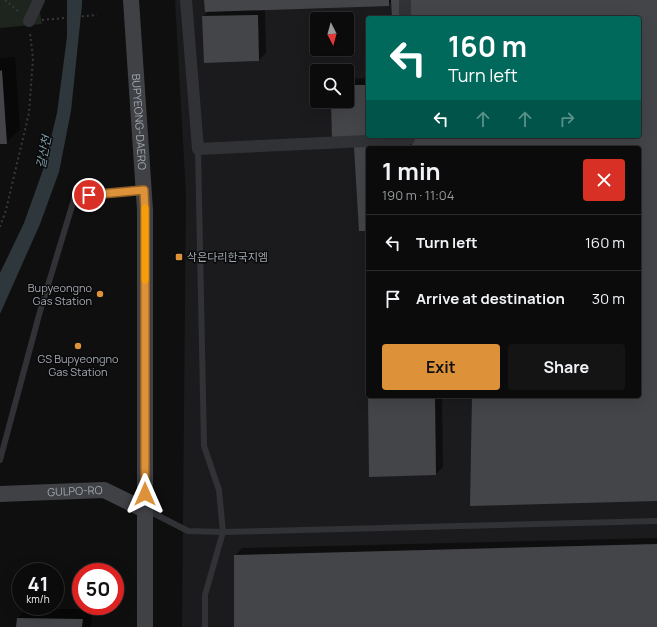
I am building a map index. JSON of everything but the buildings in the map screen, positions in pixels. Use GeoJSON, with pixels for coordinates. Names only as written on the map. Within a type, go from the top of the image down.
{"type":"FeatureCollection","features":[{"type":"Feature","properties":{"kind":"main road","name":"BUPYEONG-DAERO"},"geometry":{"type":"LineString","coordinates":[[131,0],[145,210],[145,627]]}},
{"type":"Feature","properties":{"kind":"main road","name":"GULPO-RO"},"geometry":{"type":"LineString","coordinates":[[0,494],[104,490],[145,510]]}},
{"type":"Feature","properties":{"kind":"street"},"geometry":{"type":"LineString","coordinates":[[29,21],[39,0]]}},
{"type":"Feature","properties":{"kind":"street"},"geometry":{"type":"LineString","coordinates":[[186,0],[198,149],[409,138]]}},
{"type":"Feature","properties":{"kind":"street"},"geometry":{"type":"LineString","coordinates":[[405,0],[405,16]]}},
{"type":"Feature","properties":{"kind":"lane"},"geometry":{"type":"LineString","coordinates":[[198,149],[204,446],[219,490],[223,532],[205,595],[206,627]]}},
{"type":"Feature","properties":{"kind":"lane"},"geometry":{"type":"LineString","coordinates":[[0,460],[39,315],[75,196],[144,190]]}},
{"type":"Feature","properties":{"kind":"lane"},"geometry":{"type":"LineString","coordinates":[[145,510],[188,531],[223,532],[657,521]]}},
{"type":"Feature","properties":{"kind":"path"},"geometry":{"type":"LineString","coordinates":[[0,226],[6,210],[29,113],[34,58],[29,21],[5,0]]}},
{"type":"Feature","properties":{"kind":"path"},"geometry":{"type":"LineString","coordinates":[[51,19],[97,15]]}},
{"type":"Feature","properties":{"kind":"shaded area"},"geometry":{"type":"Polygon","coordinates":[[[0,0],[38,0],[42,24],[0,28],[0,0]]]}},
{"type":"Feature","properties":{"kind":"shaded area","name":"갈산천"},"geometry":{"type":"Polygon","coordinates":[[[67,0],[82,0],[82,5],[71,111],[59,172],[40,224],[0,314],[0,273],[24,223],[44,167],[57,113],[67,37],[67,0]]]}},
{"type":"Feature","properties":{"kind":"shaded area"},"geometry":{"type":"Polygon","coordinates":[[[175,0],[657,0],[657,627],[182,627],[186,195],[175,0]]]}},
{"type":"Feature","properties":{"kind":"slow traffic"},"geometry":{"type":"LineString","coordinates":[[145,208],[145,280]]}},
{"type":"Feature","properties":{"kind":"place","name":"삭은다리한국지엠"},"geometry":{"type":"Point","coordinates":[179,257]}},
{"type":"Feature","properties":{"kind":"place","name":"Bupyeongno Gas Station"},"geometry":{"type":"Point","coordinates":[100,294]}},
{"type":"Feature","properties":{"kind":"place","name":"GS Bupyeongno Gas Station"},"geometry":{"type":"Point","coordinates":[78,346]}},
{"type":"Feature","properties":{"kind":"route"},"geometry":{"type":"LineString","coordinates":[[89,195],[144,190],[145,494]]}}]}
